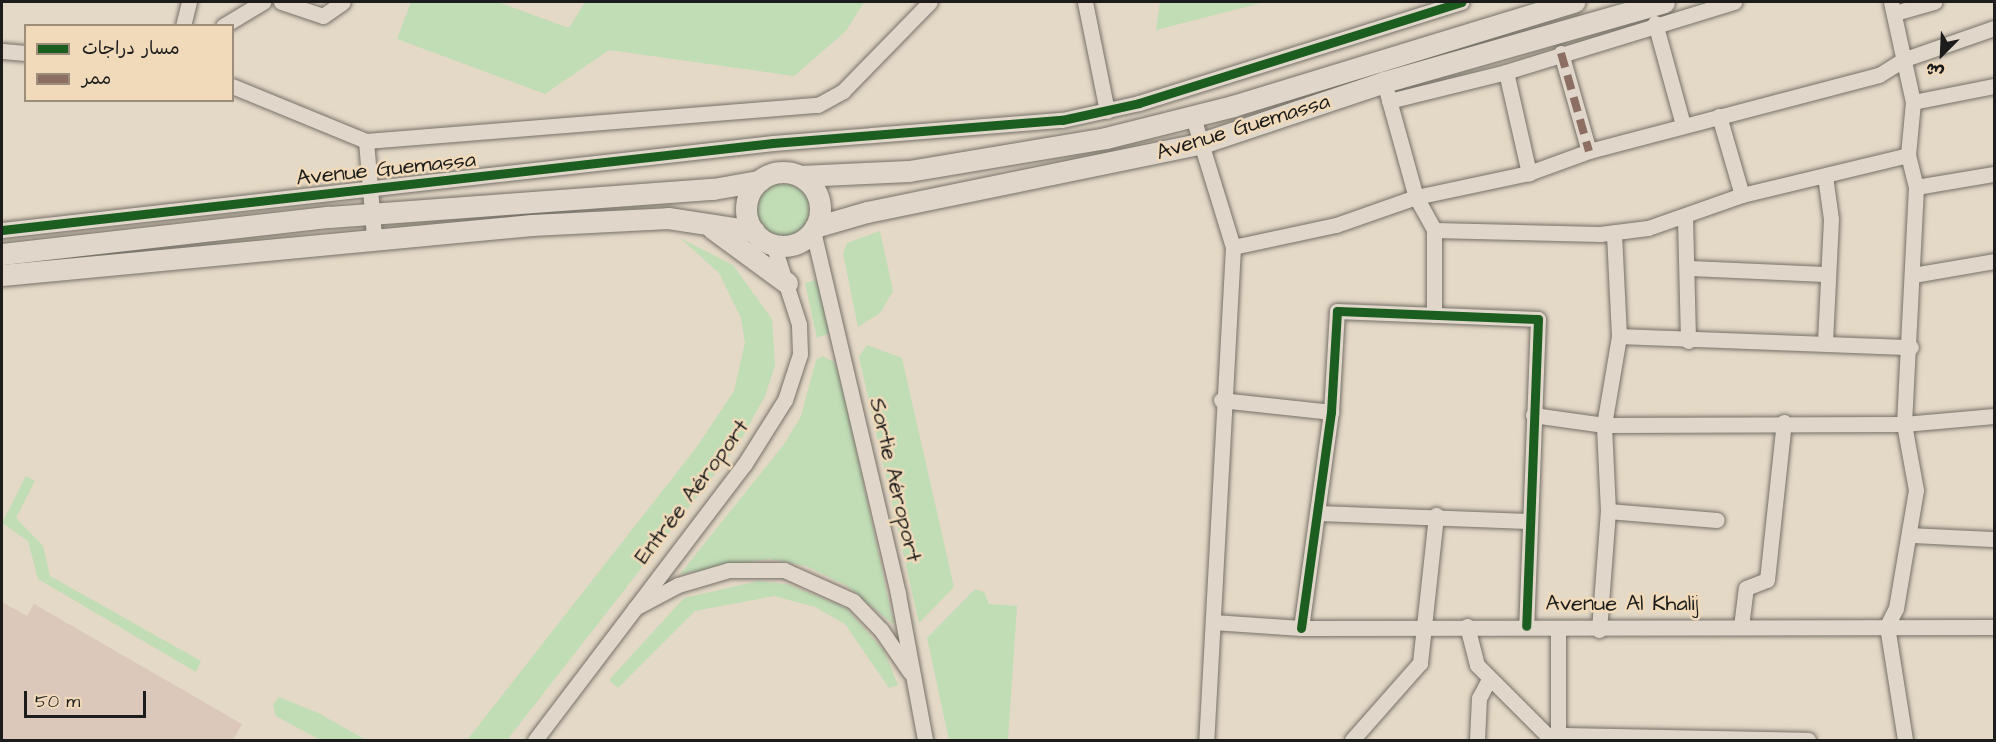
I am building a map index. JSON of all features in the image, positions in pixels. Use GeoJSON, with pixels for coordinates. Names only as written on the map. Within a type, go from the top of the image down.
{"type":"FeatureCollection","features":[{"type":"Feature","properties":{"kind":"main road","name":"Avenue Guemassa"},"geometry":{"type":"LineString","coordinates":[[800,176],[867,175],[975,161],[1193,117],[1574,2]]}},
{"type":"Feature","properties":{"kind":"main road","name":"Avenue Guemassa"},"geometry":{"type":"LineString","coordinates":[[814,230],[867,212],[1202,143],[1386,92],[1664,2]]}},
{"type":"Feature","properties":{"kind":"main road"},"geometry":{"type":"LineString","coordinates":[[2,275],[374,236],[698,220],[754,231],[773,244],[797,243],[814,230],[819,198],[800,176],[779,172],[759,181],[747,202],[754,231]]}},
{"type":"Feature","properties":{"kind":"main road","name":"Avenue Guemassa"},"geometry":{"type":"LineString","coordinates":[[2,254],[372,214],[759,181]]}},
{"type":"Feature","properties":{"kind":"main road"},"geometry":{"type":"LineString","coordinates":[[698,220],[743,246],[787,283]]}},
{"type":"Feature","properties":{"kind":"street"},"geometry":{"type":"LineString","coordinates":[[184,24],[189,2]]}},
{"type":"Feature","properties":{"kind":"street"},"geometry":{"type":"LineString","coordinates":[[226,24],[263,2]]}},
{"type":"Feature","properties":{"kind":"street"},"geometry":{"type":"LineString","coordinates":[[281,2],[323,16],[343,2]]}},
{"type":"Feature","properties":{"kind":"street"},"geometry":{"type":"LineString","coordinates":[[234,87],[366,141],[818,105],[843,92],[930,2]]}},
{"type":"Feature","properties":{"kind":"street"},"geometry":{"type":"LineString","coordinates":[[1085,2],[1107,111]]}},
{"type":"Feature","properties":{"kind":"street","name":"Avenue Guemassa"},"geometry":{"type":"LineString","coordinates":[[2,230],[369,191],[773,143],[1003,128],[1107,111],[1462,2]]}},
{"type":"Feature","properties":{"kind":"street"},"geometry":{"type":"LineString","coordinates":[[1434,315],[1434,230],[1416,197],[1386,92],[1506,72],[1561,52],[1655,23],[1734,2]]}},
{"type":"Feature","properties":{"kind":"street"},"geometry":{"type":"LineString","coordinates":[[1905,741],[1887,626],[1911,535],[1916,490],[1904,424],[1911,347],[1916,187],[1908,155],[1913,102],[1893,7],[1934,2]]}},
{"type":"Feature","properties":{"kind":"street"},"geometry":{"type":"LineString","coordinates":[[1655,23],[1683,125]]}},
{"type":"Feature","properties":{"kind":"street"},"geometry":{"type":"LineString","coordinates":[[1233,247],[1336,225],[1416,197],[1529,172],[1589,151],[1879,75],[1905,59],[1995,28]]}},
{"type":"Feature","properties":{"kind":"street"},"geometry":{"type":"LineString","coordinates":[[2,51],[24,53]]}},
{"type":"Feature","properties":{"kind":"street"},"geometry":{"type":"LineString","coordinates":[[1561,52],[1589,151]]}},
{"type":"Feature","properties":{"kind":"street"},"geometry":{"type":"LineString","coordinates":[[1506,72],[1529,172]]}},
{"type":"Feature","properties":{"kind":"street"},"geometry":{"type":"LineString","coordinates":[[1913,102],[1995,87]]}},
{"type":"Feature","properties":{"kind":"street"},"geometry":{"type":"LineString","coordinates":[[1193,117],[1233,247],[1221,400],[1206,741]]}},
{"type":"Feature","properties":{"kind":"street"},"geometry":{"type":"LineString","coordinates":[[1719,117],[1742,195]]}},
{"type":"Feature","properties":{"kind":"street"},"geometry":{"type":"LineString","coordinates":[[366,141],[374,236]]}},
{"type":"Feature","properties":{"kind":"street"},"geometry":{"type":"LineString","coordinates":[[1434,230],[1614,232],[1685,217],[1742,195],[1908,155]]}},
{"type":"Feature","properties":{"kind":"street"},"geometry":{"type":"LineString","coordinates":[[1916,187],[1995,174]]}},
{"type":"Feature","properties":{"kind":"street"},"geometry":{"type":"LineString","coordinates":[[1825,176],[1831,219],[1825,274],[1825,342]]}},
{"type":"Feature","properties":{"kind":"street"},"geometry":{"type":"LineString","coordinates":[[1685,217],[1690,268],[1688,341]]}},
{"type":"Feature","properties":{"kind":"street","name":"Sortie Aéroport"},"geometry":{"type":"LineString","coordinates":[[814,230],[913,676],[925,741]]}},
{"type":"Feature","properties":{"kind":"street"},"geometry":{"type":"LineString","coordinates":[[1599,630],[1608,511],[1604,425],[1619,336],[1614,232]]}},
{"type":"Feature","properties":{"kind":"street","name":"Entrée Aéroport"},"geometry":{"type":"LineString","coordinates":[[535,741],[628,612],[744,465],[785,400],[800,354],[799,324],[773,244]]}},
{"type":"Feature","properties":{"kind":"street"},"geometry":{"type":"LineString","coordinates":[[1913,275],[1995,261]]}},
{"type":"Feature","properties":{"kind":"street"},"geometry":{"type":"LineString","coordinates":[[1690,268],[1825,274]]}},
{"type":"Feature","properties":{"kind":"street"},"geometry":{"type":"LineString","coordinates":[[1301,628],[1331,412],[1338,311],[1538,319],[1528,521],[1526,626]]}},
{"type":"Feature","properties":{"kind":"street"},"geometry":{"type":"LineString","coordinates":[[1619,336],[1688,341],[1825,342],[1911,347]]}},
{"type":"Feature","properties":{"kind":"street"},"geometry":{"type":"LineString","coordinates":[[1221,400],[1331,412]]}},
{"type":"Feature","properties":{"kind":"street"},"geometry":{"type":"LineString","coordinates":[[1533,415],[1604,425],[1784,422],[1904,424],[1995,416]]}},
{"type":"Feature","properties":{"kind":"street"},"geometry":{"type":"LineString","coordinates":[[1741,627],[1746,588],[1767,580],[1784,422]]}},
{"type":"Feature","properties":{"kind":"street"},"geometry":{"type":"LineString","coordinates":[[1608,511],[1718,520]]}},
{"type":"Feature","properties":{"kind":"street"},"geometry":{"type":"LineString","coordinates":[[1318,513],[1436,515],[1528,521]]}},
{"type":"Feature","properties":{"kind":"street"},"geometry":{"type":"LineString","coordinates":[[1352,741],[1417,669],[1426,626],[1436,515]]}},
{"type":"Feature","properties":{"kind":"street"},"geometry":{"type":"LineString","coordinates":[[1911,535],[1995,539]]}},
{"type":"Feature","properties":{"kind":"street"},"geometry":{"type":"LineString","coordinates":[[628,612],[706,576],[784,570],[853,602],[881,630],[913,676]]}},
{"type":"Feature","properties":{"kind":"street","name":"Avenue Al Khalij"},"geometry":{"type":"LineString","coordinates":[[1213,622],[1301,628],[1526,626],[1599,630],[1741,627],[1995,627]]}},
{"type":"Feature","properties":{"kind":"street"},"geometry":{"type":"LineString","coordinates":[[1467,626],[1473,656],[1489,679],[1553,739],[1808,741]]}},
{"type":"Feature","properties":{"kind":"street"},"geometry":{"type":"LineString","coordinates":[[1553,739],[1558,628]]}},
{"type":"Feature","properties":{"kind":"street"},"geometry":{"type":"LineString","coordinates":[[1477,741],[1479,698],[1489,679]]}},
{"type":"Feature","properties":{"kind":"shaded area"},"geometry":{"type":"Polygon","coordinates":[[[2,602],[27,616],[34,604],[242,724],[233,740],[2,740],[2,602]]]}},
{"type":"Feature","properties":{"kind":"green space"},"geometry":{"type":"Polygon","coordinates":[[[411,2],[498,2],[569,28],[585,2],[864,2],[846,31],[794,76],[609,50],[545,94],[397,39],[411,2]]]}},
{"type":"Feature","properties":{"kind":"green space"},"geometry":{"type":"Polygon","coordinates":[[[1160,2],[1265,2],[1156,30],[1160,2]]]}},
{"type":"Feature","properties":{"kind":"green space"},"geometry":{"type":"Polygon","coordinates":[[[783,183],[793,185],[802,191],[808,200],[810,210],[808,220],[802,229],[793,235],[783,237],[773,235],[764,229],[758,220],[756,210],[758,200],[764,191],[773,185],[783,183]]]}},
{"type":"Feature","properties":{"kind":"green space"},"geometry":{"type":"Polygon","coordinates":[[[880,231],[893,291],[880,313],[858,327],[843,253],[847,243],[880,231]]]}},
{"type":"Feature","properties":{"kind":"green space"},"geometry":{"type":"Polygon","coordinates":[[[680,238],[733,265],[772,319],[775,365],[765,396],[740,442],[507,740],[467,740],[696,448],[734,391],[745,343],[741,318],[719,273],[680,238]]]}},
{"type":"Feature","properties":{"kind":"green space"},"geometry":{"type":"Polygon","coordinates":[[[820,279],[833,332],[817,338],[805,283],[820,279]]]}},
{"type":"Feature","properties":{"kind":"green space"},"geometry":{"type":"Polygon","coordinates":[[[867,345],[902,358],[954,587],[919,623],[859,357],[867,345]]]}},
{"type":"Feature","properties":{"kind":"green space"},"geometry":{"type":"Polygon","coordinates":[[[823,356],[834,362],[842,384],[894,625],[847,586],[806,566],[769,559],[680,574],[785,443],[801,416],[816,360],[823,356]]]}},
{"type":"Feature","properties":{"kind":"green space"},"geometry":{"type":"Polygon","coordinates":[[[26,476],[35,481],[16,518],[43,546],[50,576],[201,661],[196,672],[38,579],[28,541],[2,523],[26,476]]]}},
{"type":"Feature","properties":{"kind":"green space"},"geometry":{"type":"Polygon","coordinates":[[[758,581],[787,584],[846,608],[884,651],[898,685],[889,688],[845,624],[815,607],[774,596],[695,611],[618,688],[609,680],[684,598],[758,581]]]}},
{"type":"Feature","properties":{"kind":"green space"},"geometry":{"type":"Polygon","coordinates":[[[975,589],[984,592],[989,604],[1017,606],[1008,740],[949,740],[927,638],[975,589]]]}},
{"type":"Feature","properties":{"kind":"green space"},"geometry":{"type":"Polygon","coordinates":[[[279,697],[318,713],[366,740],[320,740],[276,716],[273,705],[279,697]]]}},
{"type":"Feature","properties":{"kind":"marked path"},"geometry":{"type":"LineString","coordinates":[[1561,53],[1589,151]]}},
{"type":"Feature","properties":{"kind":"cycle path"},"geometry":{"type":"LineString","coordinates":[[2,230],[773,143],[1062,120],[1139,103],[1462,2]]}},
{"type":"Feature","properties":{"kind":"cycle path"},"geometry":{"type":"LineString","coordinates":[[1301,628],[1331,412],[1337,311],[1538,319],[1526,626]]}}]}
